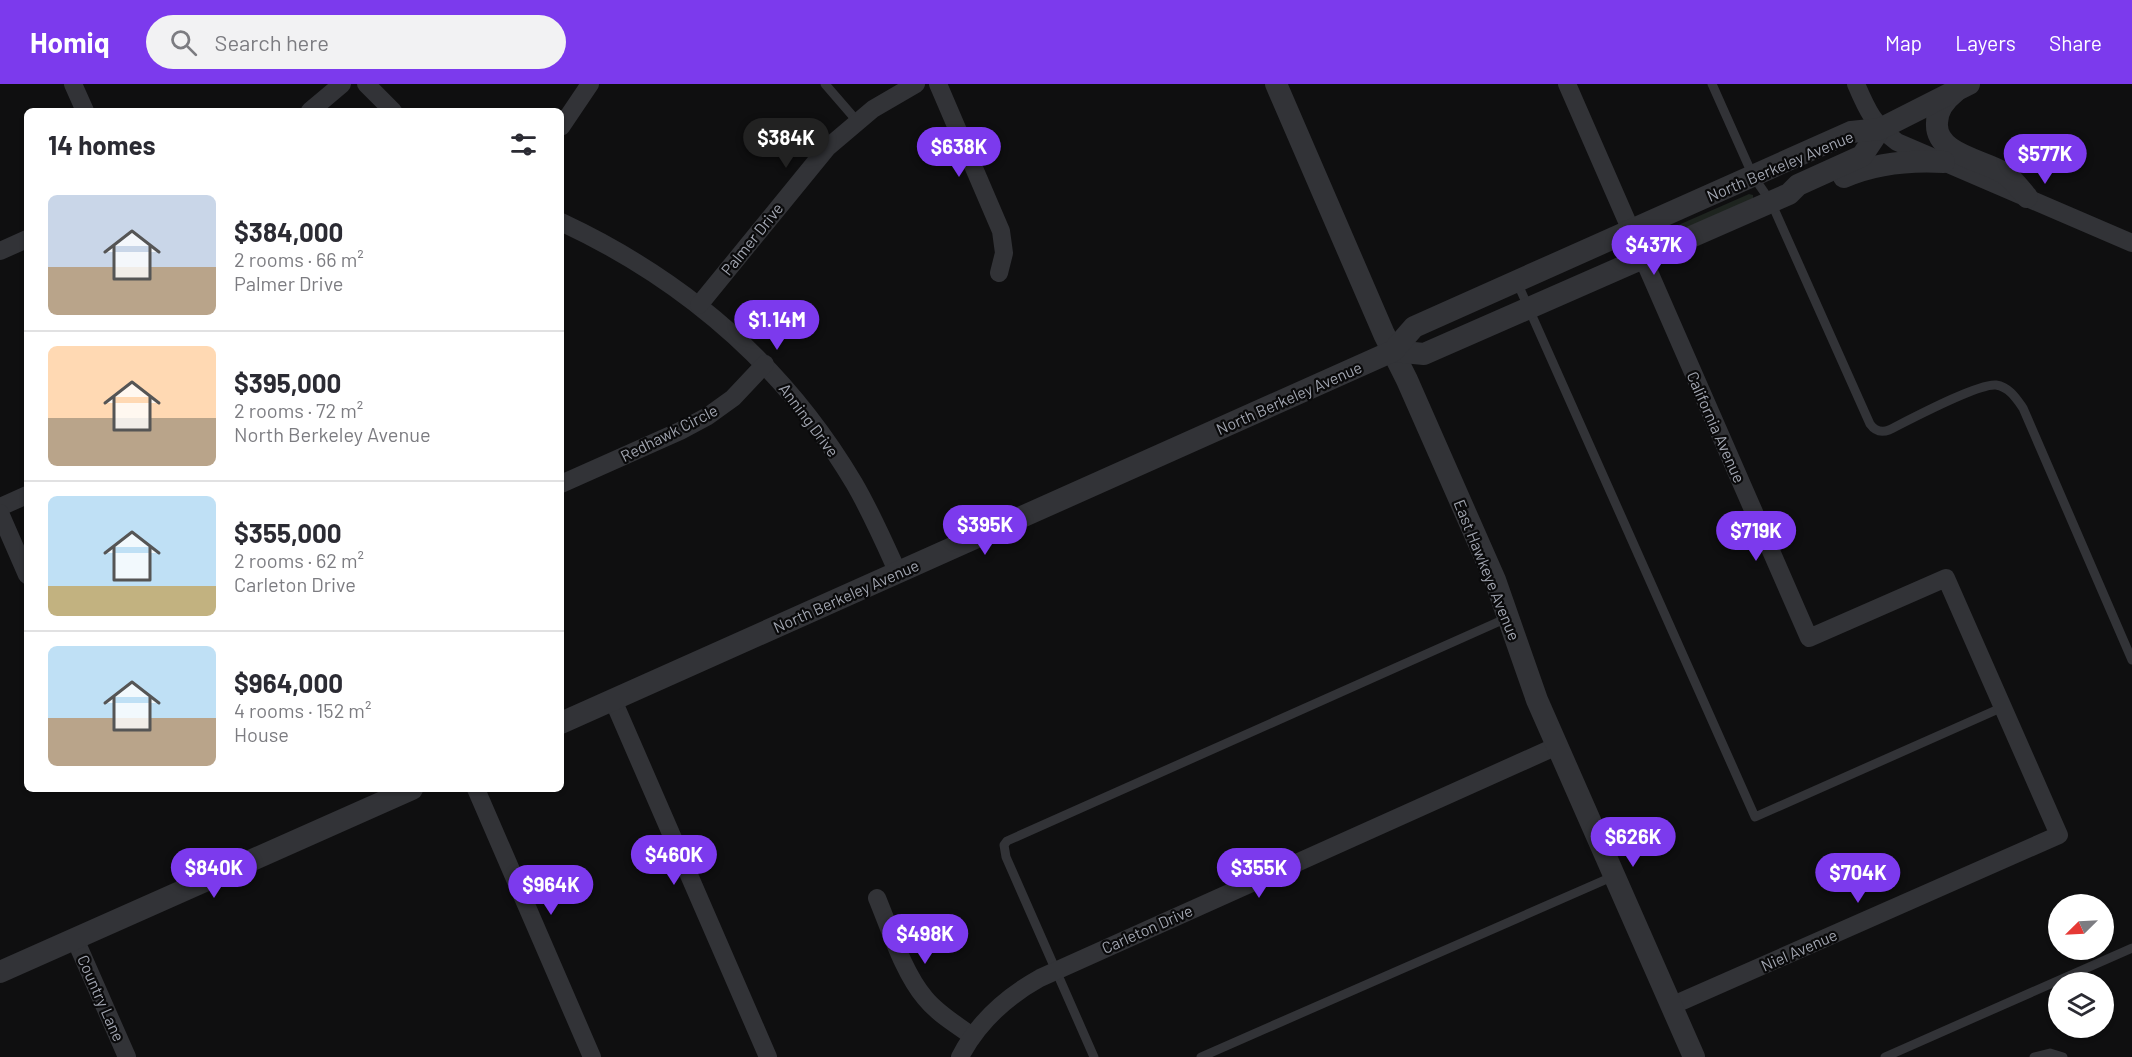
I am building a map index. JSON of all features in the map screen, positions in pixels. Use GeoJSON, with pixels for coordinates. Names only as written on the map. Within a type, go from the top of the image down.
{"type":"FeatureCollection","features":[{"type":"Feature","properties":{"kind":"street"},"geometry":{"type":"LineString","coordinates":[[73,84],[84,108]]}},
{"type":"Feature","properties":{"kind":"street"},"geometry":{"type":"LineString","coordinates":[[314,108],[342,84]]}},
{"type":"Feature","properties":{"kind":"street"},"geometry":{"type":"LineString","coordinates":[[366,84],[390,108]]}},
{"type":"Feature","properties":{"kind":"street"},"geometry":{"type":"LineString","coordinates":[[564,123],[590,84]]}},
{"type":"Feature","properties":{"kind":"street","name":"Palmer Drive"},"geometry":{"type":"LineString","coordinates":[[699,304],[820,154],[857,121],[916,84]]}},
{"type":"Feature","properties":{"kind":"street"},"geometry":{"type":"LineString","coordinates":[[938,84],[1001,231],[1004,253],[999,273]]}},
{"type":"Feature","properties":{"kind":"street","name":"East Hawkeye Avenue"},"geometry":{"type":"LineString","coordinates":[[1276,84],[1495,580],[1537,700],[1694,1057]]}},
{"type":"Feature","properties":{"kind":"street","name":"California Avenue"},"geometry":{"type":"LineString","coordinates":[[1567,84],[1809,638],[1946,578],[2059,835]]}},
{"type":"Feature","properties":{"kind":"street"},"geometry":{"type":"LineString","coordinates":[[1856,84],[1864,104],[1880,129],[1897,142],[2132,243]]}},
{"type":"Feature","properties":{"kind":"street"},"geometry":{"type":"LineString","coordinates":[[1963,87],[1945,102],[1940,110],[1937,125],[1940,139],[1952,150],[2006,174],[2027,197]]}},
{"type":"Feature","properties":{"kind":"street","name":"North Berkeley Avenue"},"geometry":{"type":"LineString","coordinates":[[564,722],[1393,351],[1414,327],[1851,132],[1880,129],[1963,87]]}},
{"type":"Feature","properties":{"kind":"street","name":"North Berkeley Avenue"},"geometry":{"type":"LineString","coordinates":[[1393,351],[1424,354],[1780,198],[1798,185],[1862,156],[1880,129]]}},
{"type":"Feature","properties":{"kind":"street"},"geometry":{"type":"LineString","coordinates":[[1780,198],[1803,195],[1876,165],[1910,161],[1944,162]]}},
{"type":"Feature","properties":{"kind":"street","name":"Anning Drive"},"geometry":{"type":"LineString","coordinates":[[564,224],[615,249],[699,304],[765,364],[803,409],[842,464],[866,504],[898,573]]}},
{"type":"Feature","properties":{"kind":"street"},"geometry":{"type":"LineString","coordinates":[[0,251],[24,240]]}},
{"type":"Feature","properties":{"kind":"street","name":"Redhawk Circle"},"geometry":{"type":"LineString","coordinates":[[564,483],[680,431],[708,416],[733,398],[765,364]]}},
{"type":"Feature","properties":{"kind":"street"},"geometry":{"type":"LineString","coordinates":[[0,507],[24,496]]}},
{"type":"Feature","properties":{"kind":"street"},"geometry":{"type":"LineString","coordinates":[[0,513],[24,568]]}},
{"type":"Feature","properties":{"kind":"street"},"geometry":{"type":"LineString","coordinates":[[613,700],[768,1057]]}},
{"type":"Feature","properties":{"kind":"street","name":"Carleton Drive"},"geometry":{"type":"LineString","coordinates":[[960,1057],[984,1020],[1014,993],[1056,970],[1557,746]]}},
{"type":"Feature","properties":{"kind":"street"},"geometry":{"type":"LineString","coordinates":[[0,972],[378,796],[397,792]]}},
{"type":"Feature","properties":{"kind":"street"},"geometry":{"type":"LineString","coordinates":[[477,792],[592,1057]]}},
{"type":"Feature","properties":{"kind":"street","name":"Niel Avenue"},"geometry":{"type":"LineString","coordinates":[[1671,1006],[2059,835]]}},
{"type":"Feature","properties":{"kind":"street"},"geometry":{"type":"LineString","coordinates":[[877,898],[918,990],[943,1015],[972,1036]]}},
{"type":"Feature","properties":{"kind":"street","name":"Country Lane"},"geometry":{"type":"LineString","coordinates":[[75,939],[128,1057]]}},
{"type":"Feature","properties":{"kind":"lane"},"geometry":{"type":"LineString","coordinates":[[825,84],[857,121]]}},
{"type":"Feature","properties":{"kind":"lane"},"geometry":{"type":"LineString","coordinates":[[1712,84],[1753,176],[1780,198],[1870,424],[1880,432],[1889,430],[1984,386],[2002,387],[2018,400],[2132,660]]}},
{"type":"Feature","properties":{"kind":"lane"},"geometry":{"type":"LineString","coordinates":[[1516,282],[1755,817],[2003,707]]}},
{"type":"Feature","properties":{"kind":"lane"},"geometry":{"type":"LineString","coordinates":[[1094,1057],[1004,851],[1004,845],[1012,837],[1508,618]]}},
{"type":"Feature","properties":{"kind":"lane"},"geometry":{"type":"LineString","coordinates":[[1201,1057],[1614,876]]}},
{"type":"Feature","properties":{"kind":"lane"},"geometry":{"type":"LineString","coordinates":[[1885,1057],[2132,948]]}},
{"type":"Feature","properties":{"kind":"lane"},"geometry":{"type":"LineString","coordinates":[[2034,1057],[2050,1053],[2063,1057]]}},
{"type":"Feature","properties":{"kind":"shaded area"},"geometry":{"type":"Polygon","coordinates":[[[1749,194],[1753,195],[1753,199],[1686,228],[1668,232],[1667,230],[1749,194]]]}}]}
